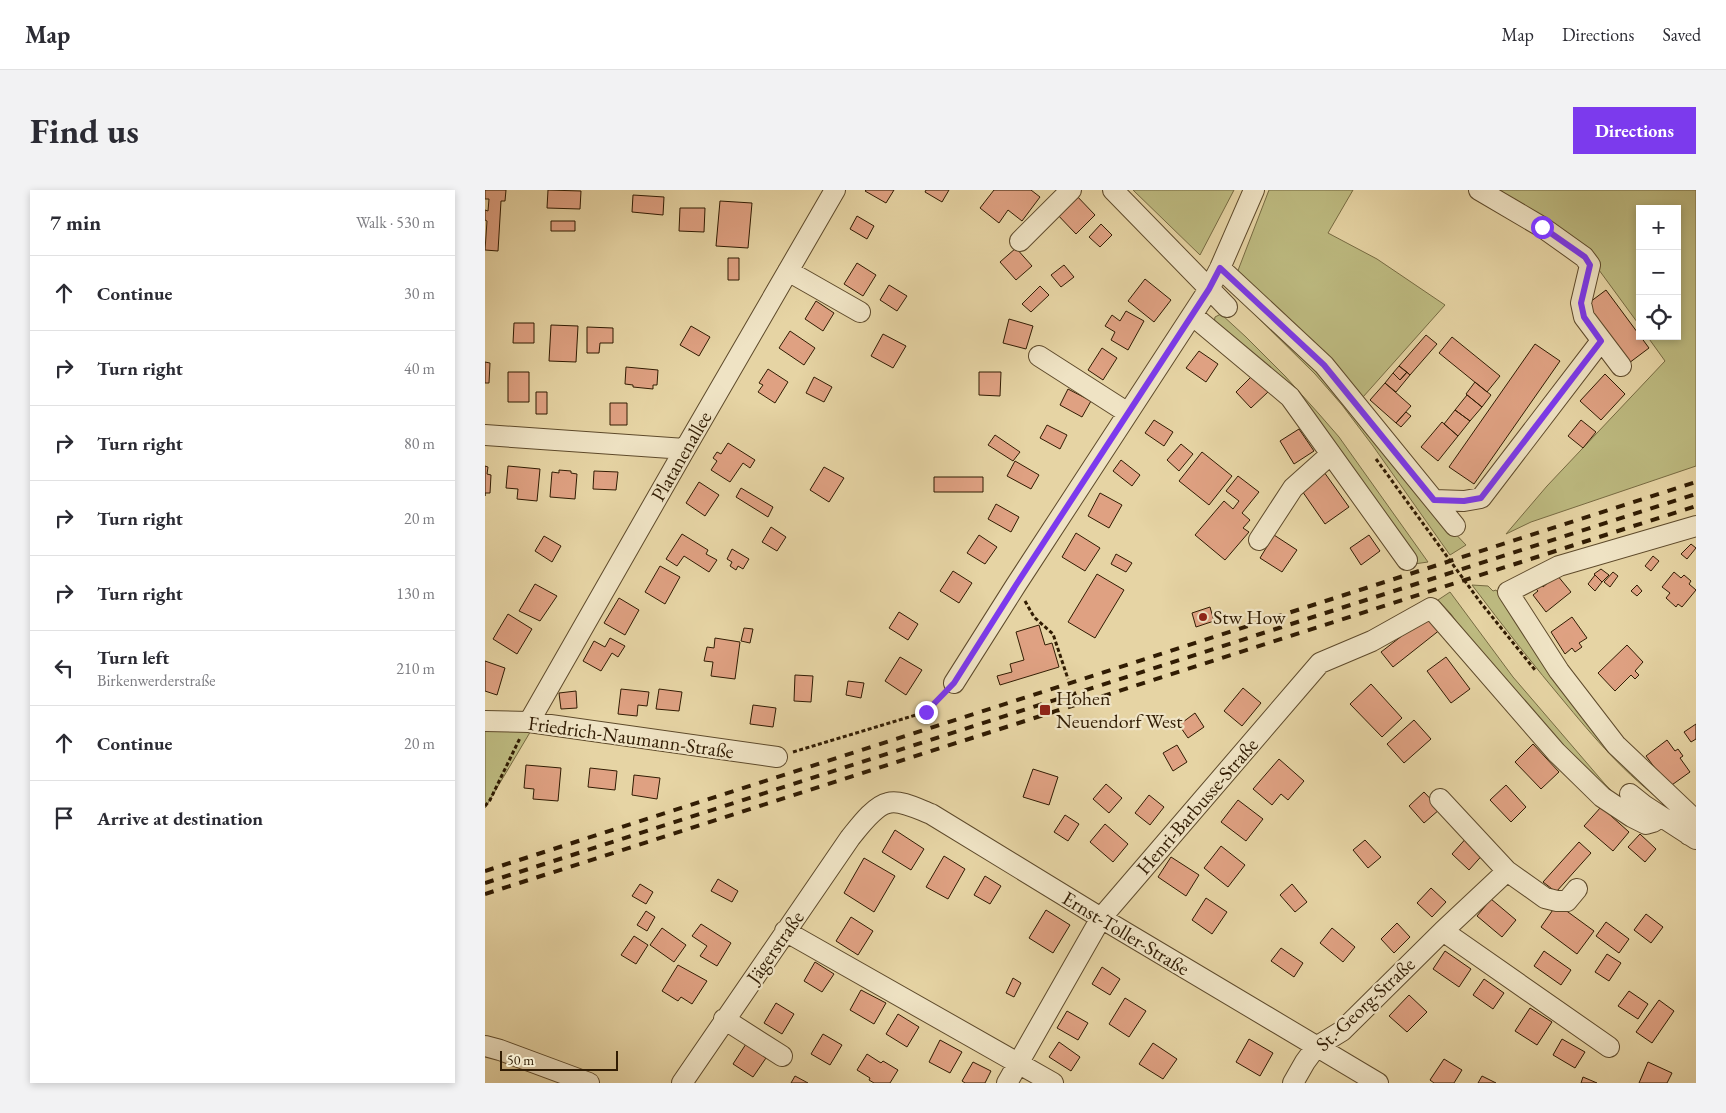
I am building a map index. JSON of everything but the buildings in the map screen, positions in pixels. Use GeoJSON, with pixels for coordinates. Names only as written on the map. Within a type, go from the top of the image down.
{"type":"FeatureCollection","features":[{"type":"Feature","properties":{"kind":"street","name":"Platanenallee"},"geometry":{"type":"LineString","coordinates":[[529,722],[835,190]]}},
{"type":"Feature","properties":{"kind":"street"},"geometry":{"type":"LineString","coordinates":[[1020,240],[1071,190]]}},
{"type":"Feature","properties":{"kind":"street"},"geometry":{"type":"LineString","coordinates":[[1113,190],[1227,307]]}},
{"type":"Feature","properties":{"kind":"street"},"geometry":{"type":"LineString","coordinates":[[954,683],[1209,289],[1255,190]]}},
{"type":"Feature","properties":{"kind":"street"},"geometry":{"type":"LineString","coordinates":[[1479,190],[1542,227],[1585,257],[1590,265],[1581,303],[1584,317],[1621,366]]}},
{"type":"Feature","properties":{"kind":"street"},"geometry":{"type":"LineString","coordinates":[[1220,268],[1324,365],[1455,526]]}},
{"type":"Feature","properties":{"kind":"street"},"geometry":{"type":"LineString","coordinates":[[788,271],[860,312]]}},
{"type":"Feature","properties":{"kind":"street"},"geometry":{"type":"LineString","coordinates":[[1192,315],[1290,397],[1407,560]]}},
{"type":"Feature","properties":{"kind":"street"},"geometry":{"type":"LineString","coordinates":[[1434,500],[1464,501],[1481,498],[1601,341]]}},
{"type":"Feature","properties":{"kind":"street"},"geometry":{"type":"LineString","coordinates":[[1039,356],[1128,413]]}},
{"type":"Feature","properties":{"kind":"street"},"geometry":{"type":"LineString","coordinates":[[485,435],[685,448]]}},
{"type":"Feature","properties":{"kind":"street"},"geometry":{"type":"LineString","coordinates":[[1259,540],[1293,488],[1331,454]]}},
{"type":"Feature","properties":{"kind":"street"},"geometry":{"type":"LineString","coordinates":[[1630,794],[1692,837],[1694,819],[1610,737],[1559,671],[1508,592],[1559,566],[1696,526]]}},
{"type":"Feature","properties":{"kind":"street","name":"Henri-Barbusse-Straße"},"geometry":{"type":"LineString","coordinates":[[1007,1083],[1101,918],[1320,663],[1372,641],[1431,608],[1556,752],[1602,796],[1632,817],[1646,824],[1661,817]]}},
{"type":"Feature","properties":{"kind":"street","name":"Friedrich-Naumann-Straße"},"geometry":{"type":"LineString","coordinates":[[485,720],[529,722],[777,757]]}},
{"type":"Feature","properties":{"kind":"street"},"geometry":{"type":"LineString","coordinates":[[1440,799],[1507,871],[1545,898],[1557,901],[1567,900],[1577,890]]}},
{"type":"Feature","properties":{"kind":"street","name":"Ernst-Toller-Straße"},"geometry":{"type":"LineString","coordinates":[[871,813],[889,802],[907,804],[931,814],[1378,1083]]}},
{"type":"Feature","properties":{"kind":"street","name":"Jägerstraße"},"geometry":{"type":"LineString","coordinates":[[682,1083],[724,1019],[850,838],[871,813]]}},
{"type":"Feature","properties":{"kind":"street","name":"St.-Georg-Straße"},"geometry":{"type":"LineString","coordinates":[[1293,1083],[1316,1047],[1342,1030],[1507,871]]}},
{"type":"Feature","properties":{"kind":"street"},"geometry":{"type":"LineString","coordinates":[[785,931],[1053,1083]]}},
{"type":"Feature","properties":{"kind":"street"},"geometry":{"type":"LineString","coordinates":[[1443,931],[1609,1046]]}},
{"type":"Feature","properties":{"kind":"street"},"geometry":{"type":"LineString","coordinates":[[724,1019],[782,1056]]}},
{"type":"Feature","properties":{"kind":"street"},"geometry":{"type":"LineString","coordinates":[[485,1046],[589,1083]]}},
{"type":"Feature","properties":{"kind":"path"},"geometry":{"type":"LineString","coordinates":[[1372,454],[1469,588]]}},
{"type":"Feature","properties":{"kind":"path"},"geometry":{"type":"LineString","coordinates":[[1016,585],[1034,617],[1053,634],[1068,679]]}},
{"type":"Feature","properties":{"kind":"path"},"geometry":{"type":"LineString","coordinates":[[777,757],[926,712],[954,683]]}},
{"type":"Feature","properties":{"kind":"path"},"geometry":{"type":"LineString","coordinates":[[485,806],[490,800],[511,754],[529,722]]}},
{"type":"Feature","properties":{"kind":"shaded area"},"geometry":{"type":"Polygon","coordinates":[[[1133,190],[1234,190],[1200,255],[1133,190]]]}},
{"type":"Feature","properties":{"kind":"shaded area"},"geometry":{"type":"Polygon","coordinates":[[[1269,190],[1353,190],[1328,233],[1377,259],[1445,305],[1363,397],[1237,273],[1269,190]]]}},
{"type":"Feature","properties":{"kind":"shaded area"},"geometry":{"type":"Polygon","coordinates":[[[1500,190],[1696,190],[1696,466],[1531,522],[1506,534],[1547,486],[1665,361],[1650,340],[1681,340],[1681,205],[1636,205],[1636,321],[1588,255],[1500,190]]]}},
{"type":"Feature","properties":{"kind":"shaded area"},"geometry":{"type":"Polygon","coordinates":[[[1228,288],[1310,361],[1466,545],[1450,555],[1342,405],[1315,374],[1228,288]]]}},
{"type":"Feature","properties":{"kind":"shaded area"},"geometry":{"type":"Polygon","coordinates":[[[1221,314],[1285,376],[1339,437],[1428,562],[1414,564],[1307,411],[1214,323],[1215,317],[1221,314]]]}},
{"type":"Feature","properties":{"kind":"shaded area"},"geometry":{"type":"Polygon","coordinates":[[[1472,585],[1488,586],[1493,591],[1496,590],[1675,811],[1644,787],[1617,762],[1531,661],[1472,585]]]}},
{"type":"Feature","properties":{"kind":"shaded area"},"geometry":{"type":"Polygon","coordinates":[[[1450,592],[1513,677],[1604,783],[1633,813],[1556,742],[1463,631],[1438,600],[1450,592]]]}},
{"type":"Feature","properties":{"kind":"shaded area"},"geometry":{"type":"Polygon","coordinates":[[[485,725],[532,729],[485,808],[485,725]]]}},
{"type":"Feature","properties":{"kind":"railway"},"geometry":{"type":"LineString","coordinates":[[485,871],[1696,482]]}},
{"type":"Feature","properties":{"kind":"railway"},"geometry":{"type":"LineString","coordinates":[[485,883],[1696,494]]}},
{"type":"Feature","properties":{"kind":"railway"},"geometry":{"type":"LineString","coordinates":[[485,894],[1696,506]]}},
{"type":"Feature","properties":{"kind":"place","name":"Stw How"},"geometry":{"type":"Point","coordinates":[1203,617]}},
{"type":"Feature","properties":{"kind":"place","name":"Hohen Neuendorf West"},"geometry":{"type":"Point","coordinates":[1045,710]}},
{"type":"Feature","properties":{"kind":"route"},"geometry":{"type":"LineString","coordinates":[[926,712],[954,683],[1209,289],[1220,268],[1324,365],[1434,500],[1464,501],[1481,498],[1601,341],[1584,317],[1581,303],[1589,276],[1590,265],[1585,257],[1542,227]]}}]}
